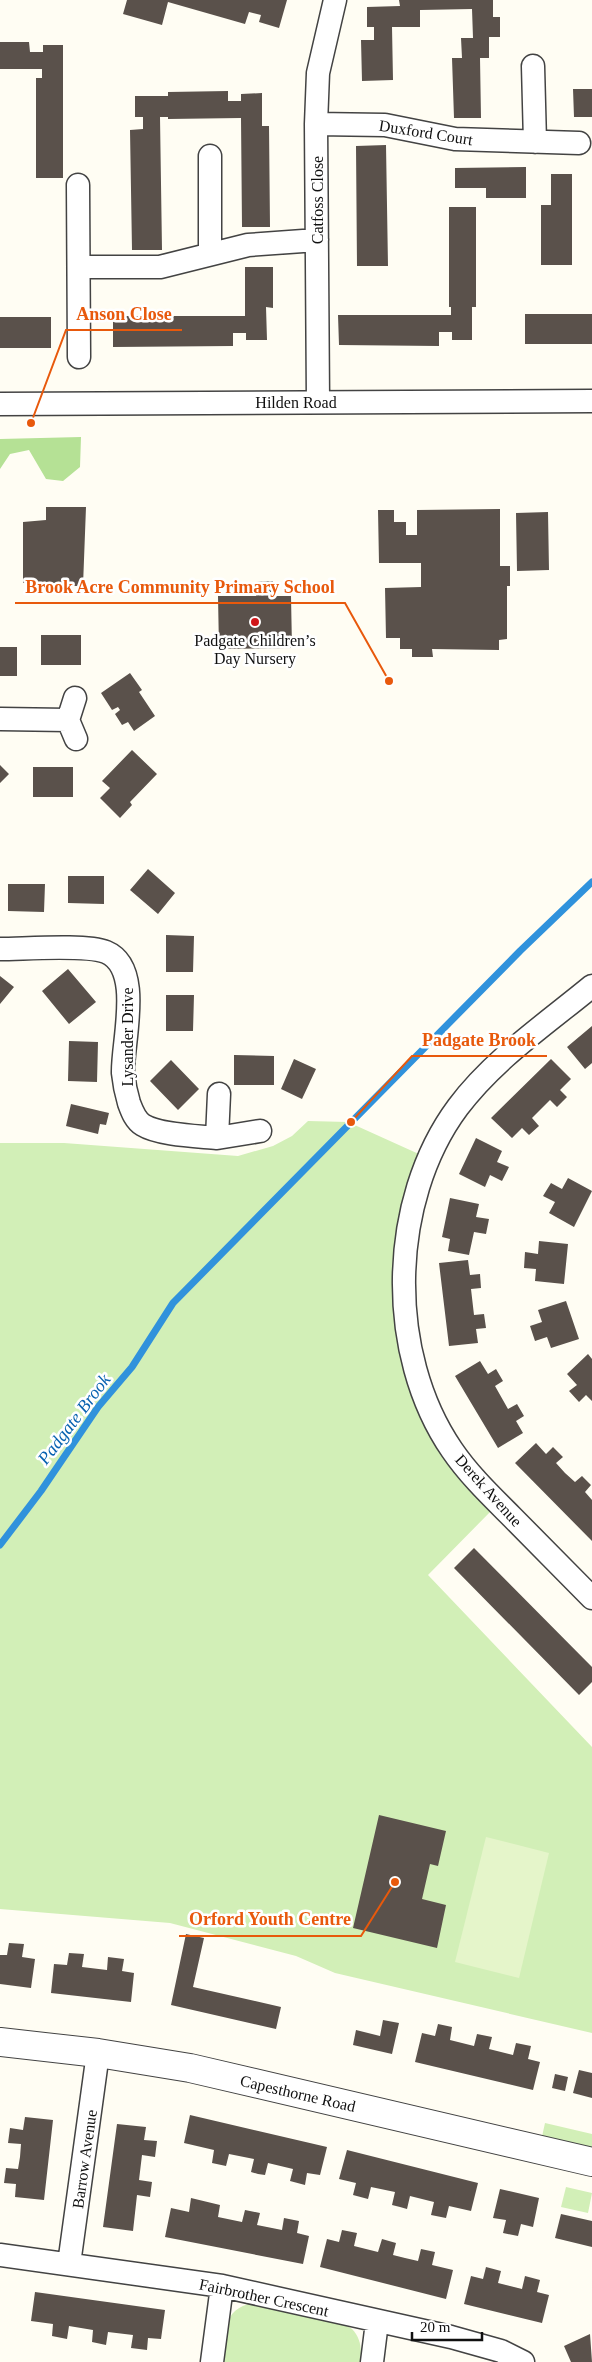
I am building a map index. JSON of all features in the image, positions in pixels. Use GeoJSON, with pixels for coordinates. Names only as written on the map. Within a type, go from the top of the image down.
{"type":"FeatureCollection","features":[{"type":"Feature","properties":{"kind":"street","name":"Catfoss Close"},"geometry":{"type":"LineString","coordinates":[[318,402],[316,124],[318,73],[335,0]]}},
{"type":"Feature","properties":{"kind":"street"},"geometry":{"type":"LineString","coordinates":[[533,66],[535,142]]}},
{"type":"Feature","properties":{"kind":"street","name":"Duxford Court"},"geometry":{"type":"LineString","coordinates":[[316,124],[385,125],[455,140],[579,143]]}},
{"type":"Feature","properties":{"kind":"street"},"geometry":{"type":"LineString","coordinates":[[210,156],[210,254]]}},
{"type":"Feature","properties":{"kind":"street"},"geometry":{"type":"LineString","coordinates":[[78,185],[79,357]]}},
{"type":"Feature","properties":{"kind":"street"},"geometry":{"type":"LineString","coordinates":[[79,267],[160,268],[248,245],[317,240]]}},
{"type":"Feature","properties":{"kind":"street","name":"Hilden Road"},"geometry":{"type":"LineString","coordinates":[[0,404],[592,401]]}},
{"type":"Feature","properties":{"kind":"street"},"geometry":{"type":"LineString","coordinates":[[0,719],[72,730],[75,698]]}},
{"type":"Feature","properties":{"kind":"street","name":"Lysander Drive"},"geometry":{"type":"LineString","coordinates":[[0,949],[90,949],[108,953],[115,959],[127,978],[128,992],[123,1072],[126,1091],[134,1116],[142,1125],[153,1129],[217,1138],[260,1131]]}},
{"type":"Feature","properties":{"kind":"street","name":"Derek Avenue"},"geometry":{"type":"LineString","coordinates":[[592,986],[501,1060],[463,1101],[444,1128],[431,1155],[417,1194],[409,1225],[404,1258],[403,1291],[407,1331],[416,1368],[424,1396],[436,1424],[469,1473],[592,1598]]}},
{"type":"Feature","properties":{"kind":"street"},"geometry":{"type":"LineString","coordinates":[[217,1138],[219,1094]]}},
{"type":"Feature","properties":{"kind":"street","name":"Capesthorne Road"},"geometry":{"type":"LineString","coordinates":[[0,2042],[190,2068],[592,2162]]}},
{"type":"Feature","properties":{"kind":"street","name":"Barrow Avenue"},"geometry":{"type":"LineString","coordinates":[[69,2264],[98,2054]]}},
{"type":"Feature","properties":{"kind":"street","name":"Fairbrother Crescent"},"geometry":{"type":"LineString","coordinates":[[0,2254],[222,2286],[468,2342],[502,2351],[523,2362]]}},
{"type":"Feature","properties":{"kind":"street"},"geometry":{"type":"LineString","coordinates":[[212,2362],[222,2286]]}},
{"type":"Feature","properties":{"kind":"street"},"geometry":{"type":"LineString","coordinates":[[372,2362],[377,2322]]}},
{"type":"Feature","properties":{"kind":"green space"},"geometry":{"type":"Polygon","coordinates":[[[81,437],[80,467],[63,481],[46,479],[29,450],[10,454],[0,469],[0,439],[81,437]]]}},
{"type":"Feature","properties":{"kind":"green space"},"geometry":{"type":"Polygon","coordinates":[[[308,1121],[348,1122],[421,1155],[404,1205],[394,1257],[393,1296],[401,1354],[412,1391],[428,1431],[451,1464],[492,1510],[428,1575],[592,1747],[592,2033],[335,1973],[296,1956],[170,1923],[0,1909],[0,1143],[64,1143],[238,1156],[273,1146],[292,1136],[308,1121]]]}},
{"type":"Feature","properties":{"kind":"green space"},"geometry":{"type":"Polygon","coordinates":[[[486,1837],[549,1853],[519,1978],[455,1962],[486,1837]]]}},
{"type":"Feature","properties":{"kind":"green space"},"geometry":{"type":"Polygon","coordinates":[[[545,2123],[592,2134],[592,2153],[541,2141],[545,2123]]]}},
{"type":"Feature","properties":{"kind":"green space"},"geometry":{"type":"Polygon","coordinates":[[[566,2187],[592,2193],[588,2213],[561,2207],[566,2187]]]}},
{"type":"Feature","properties":{"kind":"green space"},"geometry":{"type":"Polygon","coordinates":[[[253,2303],[345,2325],[352,2329],[359,2340],[361,2349],[360,2362],[220,2362],[226,2325],[230,2317],[243,2306],[253,2303]]]}},
{"type":"Feature","properties":{"kind":"building"},"geometry":{"type":"Polygon","coordinates":[[[127,0],[287,0],[279,28],[259,22],[261,15],[249,12],[245,24],[168,2],[162,25],[123,14],[127,0]]]}},
{"type":"Feature","properties":{"kind":"building"},"geometry":{"type":"Polygon","coordinates":[[[399,0],[493,0],[493,17],[500,17],[500,37],[489,37],[489,58],[480,58],[481,118],[454,118],[452,58],[462,58],[461,38],[473,38],[472,9],[420,10],[420,27],[392,27],[393,80],[362,81],[361,40],[374,40],[374,27],[367,27],[367,7],[400,6],[399,0]]]}},
{"type":"Feature","properties":{"kind":"building"},"geometry":{"type":"Polygon","coordinates":[[[0,42],[29,42],[30,52],[43,52],[43,45],[63,45],[63,178],[36,178],[36,78],[42,78],[42,69],[0,69],[0,42]]]}},
{"type":"Feature","properties":{"kind":"building"},"geometry":{"type":"Polygon","coordinates":[[[573,89],[592,89],[592,117],[574,117],[573,89]]]}},
{"type":"Feature","properties":{"kind":"building"},"geometry":{"type":"Polygon","coordinates":[[[228,91],[228,101],[241,101],[241,94],[262,93],[262,126],[269,126],[270,227],[242,227],[241,118],[168,119],[168,117],[160,117],[162,250],[132,250],[130,130],[143,129],[143,117],[135,117],[135,96],[168,96],[168,92],[228,91]]]}},
{"type":"Feature","properties":{"kind":"building"},"geometry":{"type":"Polygon","coordinates":[[[386,145],[388,266],[357,266],[356,146],[386,145]]]}},
{"type":"Feature","properties":{"kind":"building"},"geometry":{"type":"Polygon","coordinates":[[[526,167],[526,198],[486,198],[486,188],[455,188],[455,168],[526,167]]]}},
{"type":"Feature","properties":{"kind":"building"},"geometry":{"type":"Polygon","coordinates":[[[551,174],[572,174],[572,265],[541,265],[541,205],[551,205],[551,174]]]}},
{"type":"Feature","properties":{"kind":"building"},"geometry":{"type":"Polygon","coordinates":[[[449,207],[476,207],[476,307],[472,307],[472,340],[452,340],[452,332],[439,332],[439,346],[339,345],[338,315],[451,315],[451,307],[449,307],[449,207]]]}},
{"type":"Feature","properties":{"kind":"building"},"geometry":{"type":"Polygon","coordinates":[[[245,267],[273,267],[273,308],[266,307],[267,340],[246,340],[246,333],[233,333],[233,346],[113,347],[113,316],[245,316],[245,267]]]}},
{"type":"Feature","properties":{"kind":"building"},"geometry":{"type":"Polygon","coordinates":[[[525,314],[592,314],[592,344],[525,344],[525,314]]]}},
{"type":"Feature","properties":{"kind":"building"},"geometry":{"type":"Polygon","coordinates":[[[0,317],[51,317],[51,348],[0,348],[0,317]]]}},
{"type":"Feature","properties":{"kind":"building"},"geometry":{"type":"Polygon","coordinates":[[[46,507],[86,507],[83,586],[60,586],[60,583],[23,583],[23,522],[46,520],[46,507]]]}},
{"type":"Feature","properties":{"kind":"building"},"geometry":{"type":"Polygon","coordinates":[[[500,509],[500,566],[510,566],[510,586],[507,586],[507,639],[499,640],[499,650],[432,649],[433,657],[412,657],[412,649],[400,649],[400,638],[386,638],[385,588],[421,587],[421,563],[379,563],[378,510],[394,510],[394,522],[406,522],[406,535],[417,535],[417,510],[500,509]]]}},
{"type":"Feature","properties":{"kind":"building"},"geometry":{"type":"Polygon","coordinates":[[[548,512],[549,570],[517,571],[516,513],[548,512]]]}},
{"type":"Feature","properties":{"kind":"building","name":"Padgate Children’s Day Nursery"},"geometry":{"type":"Polygon","coordinates":[[[273,581],[273,596],[291,596],[292,648],[219,649],[218,596],[256,596],[256,582],[273,581]]]}},
{"type":"Feature","properties":{"kind":"building"},"geometry":{"type":"Polygon","coordinates":[[[41,635],[81,635],[81,665],[41,665],[41,635]]]}},
{"type":"Feature","properties":{"kind":"building"},"geometry":{"type":"Polygon","coordinates":[[[0,647],[17,647],[17,676],[0,676],[0,647]]]}},
{"type":"Feature","properties":{"kind":"building"},"geometry":{"type":"Polygon","coordinates":[[[130,673],[142,690],[139,692],[155,716],[134,731],[128,722],[122,725],[115,714],[120,710],[118,707],[112,710],[101,693],[130,673]]]}},
{"type":"Feature","properties":{"kind":"building"},"geometry":{"type":"Polygon","coordinates":[[[132,750],[157,774],[130,802],[132,805],[120,818],[100,798],[110,788],[102,781],[132,750]]]}},
{"type":"Feature","properties":{"kind":"building"},"geometry":{"type":"Polygon","coordinates":[[[0,765],[9,774],[0,783],[0,765]]]}},
{"type":"Feature","properties":{"kind":"building"},"geometry":{"type":"Polygon","coordinates":[[[33,767],[73,767],[73,797],[33,797],[33,767]]]}},
{"type":"Feature","properties":{"kind":"building"},"geometry":{"type":"Polygon","coordinates":[[[148,869],[175,893],[158,914],[130,890],[148,869]]]}},
{"type":"Feature","properties":{"kind":"building"},"geometry":{"type":"Polygon","coordinates":[[[68,876],[104,876],[104,904],[68,903],[68,876]]]}},
{"type":"Feature","properties":{"kind":"building"},"geometry":{"type":"Polygon","coordinates":[[[8,884],[45,884],[44,912],[8,911],[8,884]]]}},
{"type":"Feature","properties":{"kind":"building"},"geometry":{"type":"Polygon","coordinates":[[[166,935],[194,936],[193,972],[166,972],[166,935]]]}},
{"type":"Feature","properties":{"kind":"building"},"geometry":{"type":"Polygon","coordinates":[[[68,969],[96,1002],[69,1024],[42,991],[68,969]]]}},
{"type":"Feature","properties":{"kind":"building"},"geometry":{"type":"Polygon","coordinates":[[[0,976],[14,987],[0,1004],[0,976]]]}},
{"type":"Feature","properties":{"kind":"building"},"geometry":{"type":"Polygon","coordinates":[[[166,995],[194,995],[193,1031],[166,1031],[166,995]]]}},
{"type":"Feature","properties":{"kind":"building"},"geometry":{"type":"Polygon","coordinates":[[[592,1026],[592,1063],[585,1069],[567,1047],[592,1026]]]}},
{"type":"Feature","properties":{"kind":"building"},"geometry":{"type":"Polygon","coordinates":[[[69,1041],[98,1042],[97,1082],[68,1081],[69,1041]]]}},
{"type":"Feature","properties":{"kind":"building"},"geometry":{"type":"Polygon","coordinates":[[[234,1055],[274,1056],[274,1085],[234,1085],[234,1055]]]}},
{"type":"Feature","properties":{"kind":"building"},"geometry":{"type":"Polygon","coordinates":[[[294,1059],[316,1069],[302,1099],[281,1089],[294,1059]]]}},
{"type":"Feature","properties":{"kind":"building"},"geometry":{"type":"Polygon","coordinates":[[[551,1059],[571,1079],[560,1090],[567,1097],[557,1107],[550,1100],[532,1118],[539,1126],[529,1135],[522,1128],[512,1138],[491,1118],[551,1059]]]}},
{"type":"Feature","properties":{"kind":"building"},"geometry":{"type":"Polygon","coordinates":[[[171,1060],[199,1089],[178,1110],[150,1081],[171,1060]]]}},
{"type":"Feature","properties":{"kind":"building"},"geometry":{"type":"Polygon","coordinates":[[[71,1104],[109,1113],[106,1125],[100,1124],[98,1134],[66,1126],[71,1104]]]}},
{"type":"Feature","properties":{"kind":"building"},"geometry":{"type":"Polygon","coordinates":[[[476,1138],[502,1151],[497,1162],[509,1167],[502,1181],[490,1175],[485,1187],[459,1174],[476,1138]]]}},
{"type":"Feature","properties":{"kind":"building"},"geometry":{"type":"Polygon","coordinates":[[[568,1178],[592,1191],[574,1227],[549,1213],[555,1202],[543,1196],[551,1183],[562,1189],[568,1178]]]}},
{"type":"Feature","properties":{"kind":"building"},"geometry":{"type":"Polygon","coordinates":[[[450,1198],[479,1204],[476,1217],[489,1219],[486,1234],[474,1232],[469,1255],[448,1251],[450,1239],[442,1237],[450,1198]]]}},
{"type":"Feature","properties":{"kind":"building"},"geometry":{"type":"Polygon","coordinates":[[[539,1241],[568,1244],[564,1284],[535,1281],[536,1269],[524,1268],[525,1252],[538,1254],[539,1241]]]}},
{"type":"Feature","properties":{"kind":"building"},"geometry":{"type":"Polygon","coordinates":[[[468,1260],[470,1275],[480,1274],[481,1288],[471,1289],[474,1315],[484,1314],[486,1328],[476,1329],[478,1343],[449,1346],[439,1263],[468,1260]]]}},
{"type":"Feature","properties":{"kind":"building"},"geometry":{"type":"Polygon","coordinates":[[[566,1301],[579,1339],[551,1348],[547,1337],[535,1341],[530,1326],[542,1322],[538,1310],[566,1301]]]}},
{"type":"Feature","properties":{"kind":"building"},"geometry":{"type":"Polygon","coordinates":[[[588,1354],[592,1359],[592,1401],[586,1395],[579,1402],[569,1391],[577,1385],[567,1374],[588,1354]]]}},
{"type":"Feature","properties":{"kind":"building"},"geometry":{"type":"Polygon","coordinates":[[[480,1361],[488,1374],[496,1369],[503,1381],[495,1386],[508,1409],[517,1404],[524,1416],[516,1421],[523,1433],[498,1448],[455,1376],[480,1361]]]}},
{"type":"Feature","properties":{"kind":"building"},"geometry":{"type":"Polygon","coordinates":[[[536,1443],[546,1454],[553,1447],[563,1457],[556,1463],[575,1482],[582,1476],[591,1485],[585,1492],[592,1500],[592,1541],[515,1463],[536,1443]]]}},
{"type":"Feature","properties":{"kind":"building"},"geometry":{"type":"Polygon","coordinates":[[[474,1548],[592,1667],[592,1682],[579,1695],[454,1568],[474,1548]]]}},
{"type":"Feature","properties":{"kind":"building"},"geometry":{"type":"Polygon","coordinates":[[[379,1815],[446,1831],[438,1866],[430,1864],[422,1899],[446,1905],[437,1948],[353,1928],[379,1815]]]}},
{"type":"Feature","properties":{"kind":"building"},"geometry":{"type":"Polygon","coordinates":[[[186,1934],[204,1938],[193,1987],[281,2007],[276,2029],[171,2005],[186,1934]]]}},
{"type":"Feature","properties":{"kind":"building"},"geometry":{"type":"Polygon","coordinates":[[[9,1943],[24,1944],[22,1957],[35,1959],[31,1988],[0,1984],[0,1955],[7,1955],[9,1943]]]}},
{"type":"Feature","properties":{"kind":"building"},"geometry":{"type":"Polygon","coordinates":[[[69,1953],[84,1954],[82,1967],[107,1970],[108,1957],[124,1959],[122,1971],[134,1973],[131,2002],[51,1993],[54,1964],[67,1965],[69,1953]]]}},
{"type":"Feature","properties":{"kind":"building"},"geometry":{"type":"Polygon","coordinates":[[[383,2020],[399,2023],[392,2054],[353,2045],[356,2030],[380,2036],[383,2020]]]}},
{"type":"Feature","properties":{"kind":"building"},"geometry":{"type":"Polygon","coordinates":[[[438,2024],[452,2027],[450,2040],[474,2046],[477,2034],[492,2037],[489,2049],[513,2055],[516,2043],[531,2046],[528,2059],[540,2062],[533,2090],[415,2062],[422,2033],[435,2036],[438,2024]]]}},
{"type":"Feature","properties":{"kind":"building"},"geometry":{"type":"Polygon","coordinates":[[[579,2070],[592,2073],[592,2098],[573,2093],[579,2070]]]}},
{"type":"Feature","properties":{"kind":"building"},"geometry":{"type":"Polygon","coordinates":[[[555,2074],[568,2077],[565,2091],[552,2088],[555,2074]]]}},
{"type":"Feature","properties":{"kind":"building"},"geometry":{"type":"Polygon","coordinates":[[[190,2115],[327,2147],[320,2175],[307,2173],[305,2185],[290,2181],[293,2169],[268,2163],[265,2175],[251,2172],[254,2159],[229,2154],[226,2166],[212,2163],[214,2150],[184,2143],[190,2115]]]}},
{"type":"Feature","properties":{"kind":"building"},"geometry":{"type":"Polygon","coordinates":[[[25,2117],[53,2120],[44,2200],[15,2197],[16,2184],[4,2183],[6,2168],[18,2169],[20,2157],[21,2144],[8,2143],[10,2128],[23,2130],[25,2117]]]}},
{"type":"Feature","properties":{"kind":"building"},"geometry":{"type":"Polygon","coordinates":[[[117,2124],[146,2127],[144,2140],[157,2141],[155,2157],[142,2155],[139,2180],[152,2182],[150,2197],[137,2195],[133,2231],[103,2227],[117,2124]]]}},
{"type":"Feature","properties":{"kind":"building"},"geometry":{"type":"Polygon","coordinates":[[[347,2150],[478,2183],[471,2211],[449,2206],[446,2218],[431,2215],[434,2202],[410,2196],[407,2209],[392,2205],[395,2192],[371,2187],[368,2199],[353,2195],[356,2183],[339,2179],[347,2150]]]}},
{"type":"Feature","properties":{"kind":"building"},"geometry":{"type":"Polygon","coordinates":[[[500,2189],[539,2198],[533,2227],[521,2224],[518,2236],[503,2233],[506,2220],[493,2218],[500,2189]]]}},
{"type":"Feature","properties":{"kind":"building"},"geometry":{"type":"Polygon","coordinates":[[[191,2198],[220,2205],[218,2217],[242,2222],[245,2210],[260,2213],[257,2225],[282,2230],[284,2218],[299,2221],[297,2233],[309,2236],[303,2264],[165,2237],[171,2208],[189,2212],[191,2198]]]}},
{"type":"Feature","properties":{"kind":"building"},"geometry":{"type":"Polygon","coordinates":[[[561,2214],[592,2221],[592,2247],[555,2238],[561,2214]]]}},
{"type":"Feature","properties":{"kind":"building"},"geometry":{"type":"Polygon","coordinates":[[[342,2230],[357,2233],[354,2246],[378,2252],[382,2239],[396,2243],[393,2255],[405,2258],[418,2261],[421,2249],[435,2252],[432,2265],[453,2270],[446,2299],[320,2267],[327,2239],[339,2242],[342,2230]]]}},
{"type":"Feature","properties":{"kind":"building"},"geometry":{"type":"Polygon","coordinates":[[[486,2267],[501,2271],[498,2283],[522,2289],[525,2276],[540,2280],[537,2292],[549,2295],[542,2323],[464,2304],[471,2276],[483,2279],[486,2267]]]}},
{"type":"Feature","properties":{"kind":"building"},"geometry":{"type":"Polygon","coordinates":[[[35,2292],[165,2310],[161,2339],[148,2338],[147,2350],[131,2348],[133,2335],[108,2332],[106,2345],[92,2342],[93,2330],[69,2326],[67,2339],[52,2336],[53,2324],[31,2321],[35,2292]]]}},
{"type":"Feature","properties":{"kind":"building"},"geometry":{"type":"Polygon","coordinates":[[[590,2334],[592,2362],[571,2362],[564,2346],[590,2334]]]}},
{"type":"Feature","properties":{"kind":"waterway","name":"Padgate Brook"},"geometry":{"type":"LineString","coordinates":[[0,1545],[41,1491],[98,1407],[132,1367],[173,1303],[520,951],[592,882]]}},
{"type":"Feature","properties":{"kind":"place","name":"Anson Close"},"geometry":{"type":"Point","coordinates":[31,423]}},
{"type":"Feature","properties":{"kind":"place","name":"Padgate Children’s Day Nursery"},"geometry":{"type":"Point","coordinates":[255,622]}},
{"type":"Feature","properties":{"kind":"place","name":"Brook Acre Community Primary School"},"geometry":{"type":"Point","coordinates":[389,681]}},
{"type":"Feature","properties":{"kind":"place","name":"Padgate Brook"},"geometry":{"type":"Point","coordinates":[351,1122]}},
{"type":"Feature","properties":{"kind":"place","name":"Orford Youth Centre"},"geometry":{"type":"Point","coordinates":[395,1882]}}]}
